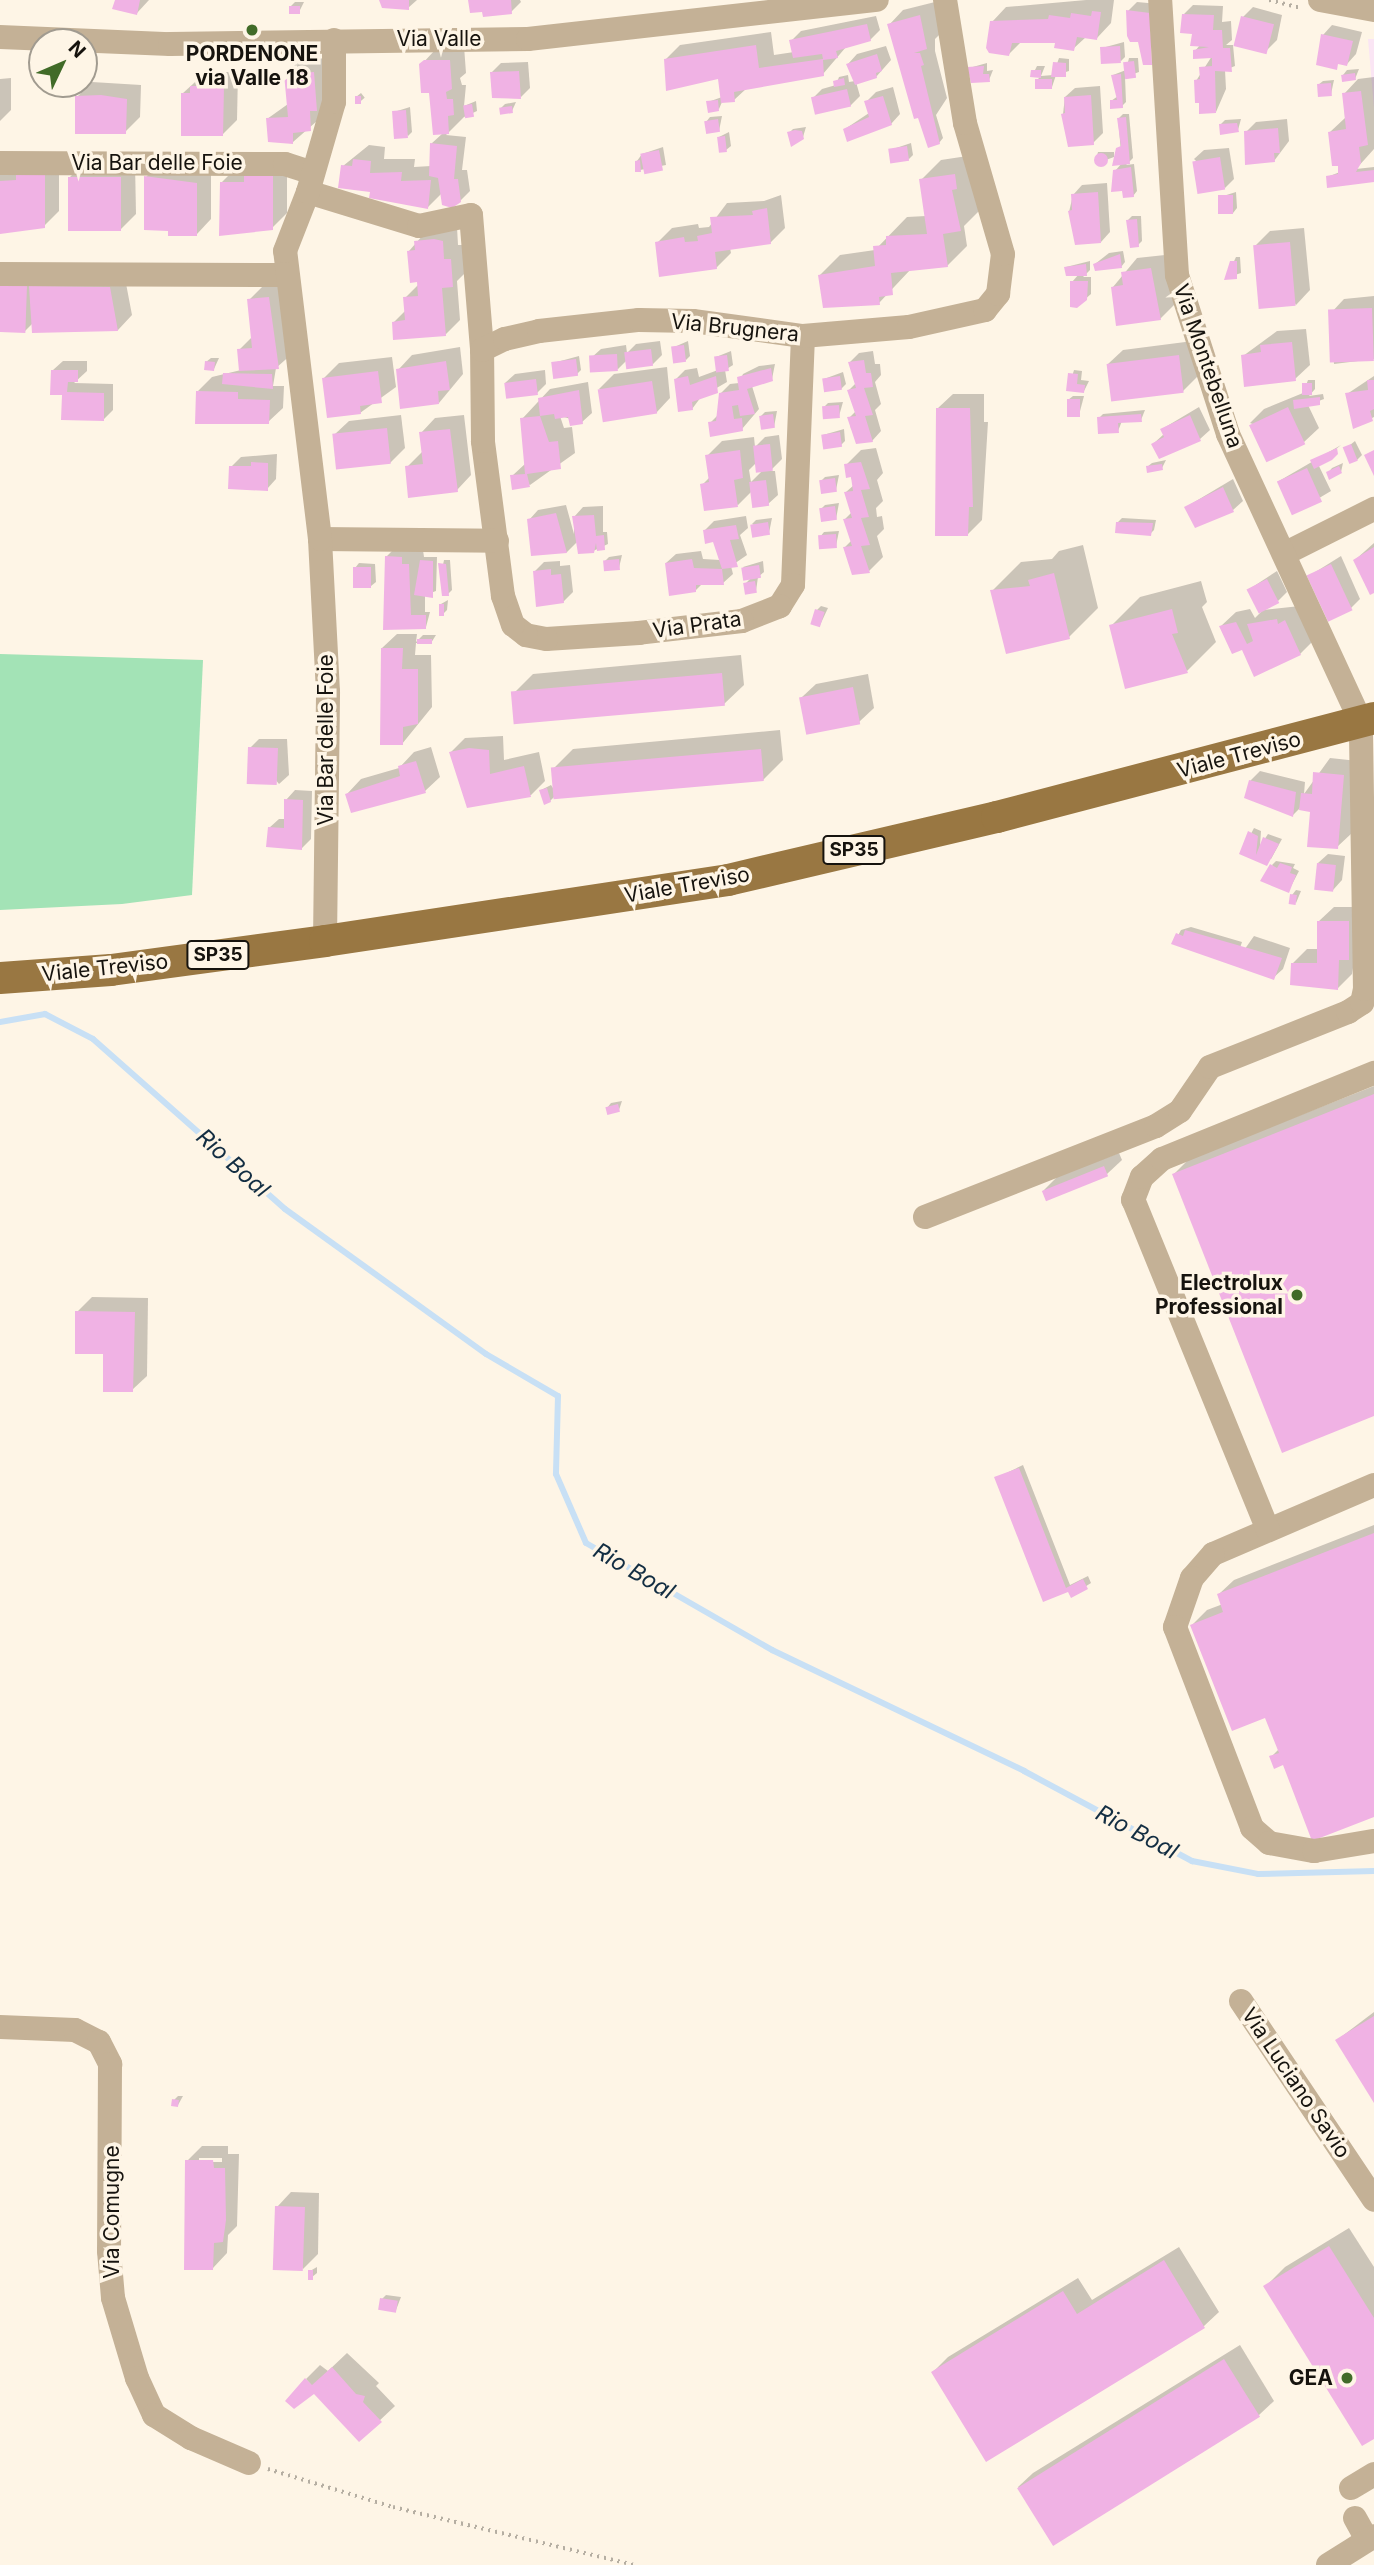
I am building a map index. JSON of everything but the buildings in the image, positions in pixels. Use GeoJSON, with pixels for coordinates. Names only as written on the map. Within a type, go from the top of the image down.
{"type":"FeatureCollection","features":[{"type":"Feature","properties":{"kind":"main road","name":"Viale Treviso"},"geometry":{"type":"LineString","coordinates":[[0,978],[111,970],[325,941],[728,880],[997,817],[1367,720]]}},
{"type":"Feature","properties":{"kind":"street","name":"Via Valle"},"geometry":{"type":"LineString","coordinates":[[0,37],[170,44],[528,39],[877,0]]}},
{"type":"Feature","properties":{"kind":"street","name":"Via Brugnera"},"geometry":{"type":"LineString","coordinates":[[482,350],[505,339],[540,331],[639,320],[692,321],[803,336],[946,321],[985,310],[998,294],[1003,254],[965,123],[945,0]]}},
{"type":"Feature","properties":{"kind":"street","name":"Via Montebelluna"},"geometry":{"type":"LineString","coordinates":[[1160,0],[1177,275],[1228,434],[1367,720]]}},
{"type":"Feature","properties":{"kind":"street"},"geometry":{"type":"LineString","coordinates":[[1320,0],[1374,10]]}},
{"type":"Feature","properties":{"kind":"street","name":"Via Bar delle Foie"},"geometry":{"type":"LineString","coordinates":[[325,941],[328,692],[320,539],[285,275],[285,251],[310,183],[334,102],[334,40]]}},
{"type":"Feature","properties":{"kind":"street","name":"Via Bar delle Foie"},"geometry":{"type":"LineString","coordinates":[[0,163],[285,164],[310,183]]}},
{"type":"Feature","properties":{"kind":"street"},"geometry":{"type":"LineString","coordinates":[[310,183],[419,226],[471,215],[482,350],[482,441],[497,541],[320,539]]}},
{"type":"Feature","properties":{"kind":"street"},"geometry":{"type":"LineString","coordinates":[[0,274],[285,275]]}},
{"type":"Feature","properties":{"kind":"street","name":"Via Prata"},"geometry":{"type":"LineString","coordinates":[[497,541],[503,596],[513,625],[526,635],[546,639],[652,632],[742,621],[780,606],[793,585],[803,336]]}},
{"type":"Feature","properties":{"kind":"street"},"geometry":{"type":"LineString","coordinates":[[1284,554],[1374,509]]}},
{"type":"Feature","properties":{"kind":"street"},"geometry":{"type":"LineString","coordinates":[[925,1217],[1156,1126],[1180,1111],[1210,1067],[1348,1012],[1362,1003],[1365,989],[1367,720]]}},
{"type":"Feature","properties":{"kind":"street"},"geometry":{"type":"LineString","coordinates":[[1268,1530],[1133,1200],[1136,1186],[1162,1159],[1374,1073]]}},
{"type":"Feature","properties":{"kind":"street"},"geometry":{"type":"LineString","coordinates":[[1374,1485],[1213,1554],[1192,1578],[1175,1627],[1252,1828],[1269,1843],[1314,1851],[1374,1842]]}},
{"type":"Feature","properties":{"kind":"street","name":"Via Luciano Savio"},"geometry":{"type":"LineString","coordinates":[[1241,2001],[1374,2200]]}},
{"type":"Feature","properties":{"kind":"street","name":"Via Comugne"},"geometry":{"type":"LineString","coordinates":[[0,2027],[75,2030],[99,2042],[110,2064],[109,2251],[113,2298],[137,2378],[154,2415],[191,2438],[249,2463]]}},
{"type":"Feature","properties":{"kind":"street"},"geometry":{"type":"LineString","coordinates":[[1351,2488],[1374,2474]]}},
{"type":"Feature","properties":{"kind":"street"},"geometry":{"type":"LineString","coordinates":[[1328,2565],[1371,2538],[1355,2518]]}},
{"type":"Feature","properties":{"kind":"path"},"geometry":{"type":"LineString","coordinates":[[249,2463],[393,2507],[635,2565]]}},
{"type":"Feature","properties":{"kind":"shaded area"},"geometry":{"type":"Polygon","coordinates":[[[1368,39],[1374,39],[1374,108],[1368,39]]]}},
{"type":"Feature","properties":{"kind":"green space"},"geometry":{"type":"Polygon","coordinates":[[[0,654],[203,660],[192,895],[122,904],[0,910],[0,654]]]}},
{"type":"Feature","properties":{"kind":"waterway","name":"Rio Boal"},"geometry":{"type":"LineString","coordinates":[[0,1022],[45,1014],[93,1039],[285,1209],[486,1354],[558,1396],[556,1474],[586,1543],[772,1650],[1024,1771],[1192,1861],[1258,1874],[1374,1871]]}},
{"type":"Feature","properties":{"kind":"place","name":"PORDENONE via Valle 18"},"geometry":{"type":"Point","coordinates":[252,30]}},
{"type":"Feature","properties":{"kind":"place","name":"Electrolux Professional"},"geometry":{"type":"Point","coordinates":[1297,1295]}},
{"type":"Feature","properties":{"kind":"place","name":"GEA"},"geometry":{"type":"Point","coordinates":[1347,2378]}}]}
